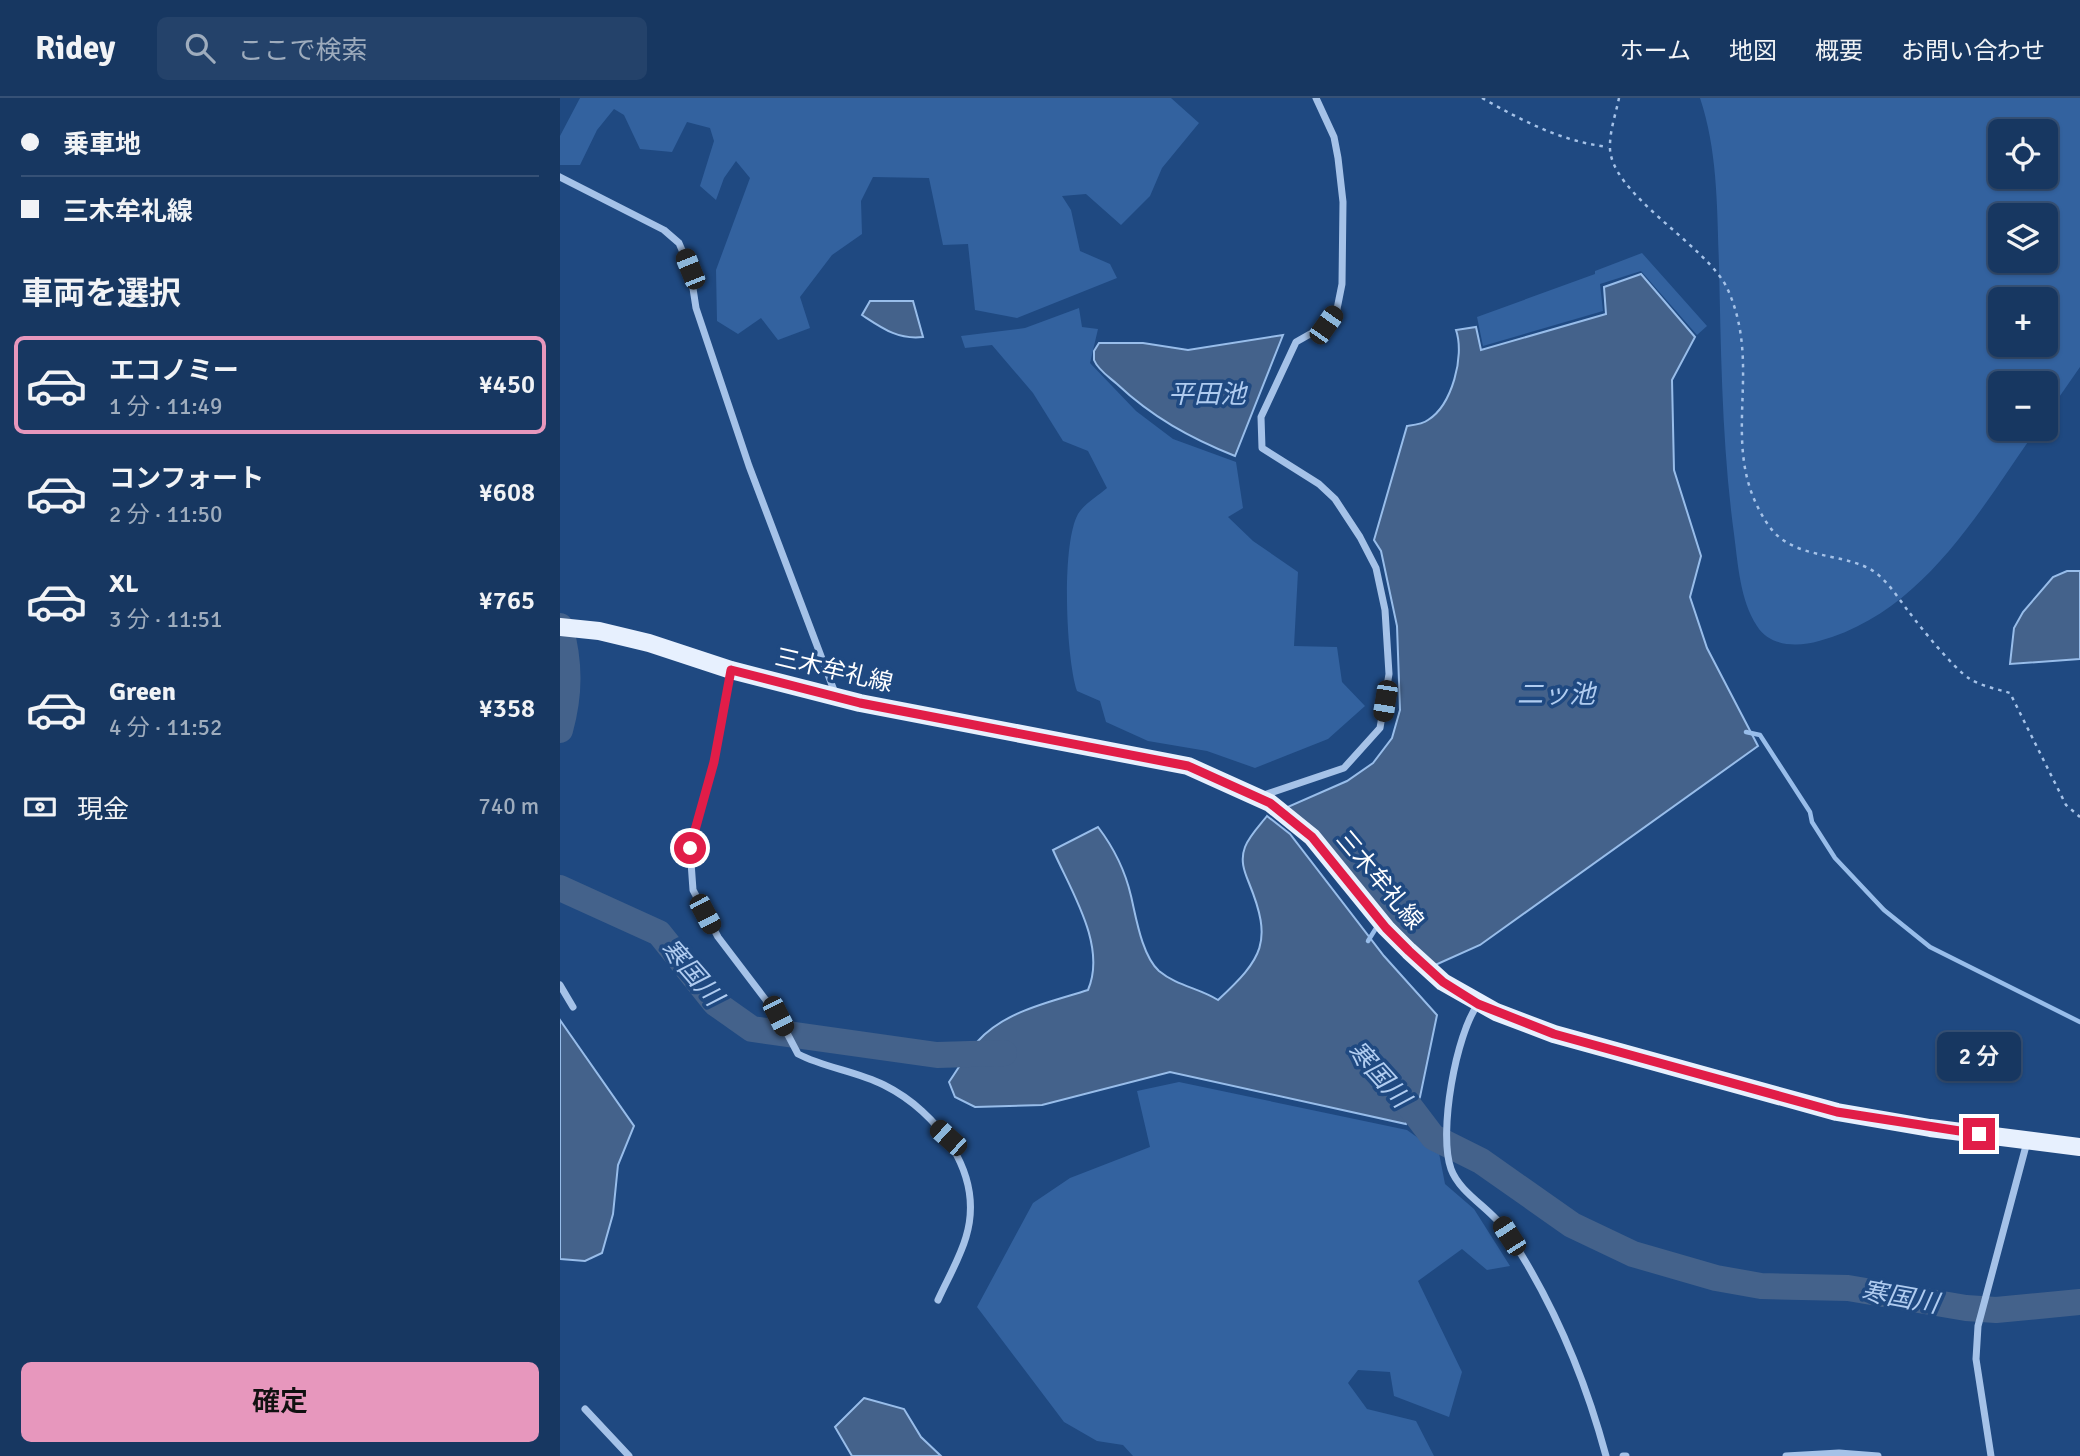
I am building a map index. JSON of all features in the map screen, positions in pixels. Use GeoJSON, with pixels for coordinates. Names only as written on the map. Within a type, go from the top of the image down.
{"type":"FeatureCollection","features":[{"type":"Feature","properties":{"kind":"main road","name":"三木牟礼線"},"geometry":{"type":"LineString","coordinates":[[566,627],[649,643],[731,670],[836,697],[1188,766],[1265,799],[1312,837],[1386,928],[1443,982],[1471,999],[1554,1034],[1837,1112],[2080,1147]]}},
{"type":"Feature","properties":{"kind":"street"},"geometry":{"type":"LineString","coordinates":[[1265,799],[1344,768],[1380,728],[1389,674],[1385,610],[1376,568],[1360,537],[1335,499],[1319,484],[1262,448],[1261,417],[1296,342],[1326,325],[1337,309],[1342,284],[1343,202],[1338,158],[1334,137],[1316,98]]}},
{"type":"Feature","properties":{"kind":"street"},"geometry":{"type":"LineString","coordinates":[[560,177],[664,230],[679,243],[690,269],[696,308],[749,466],[836,697]]}},
{"type":"Feature","properties":{"kind":"street"},"geometry":{"type":"LineString","coordinates":[[731,670],[714,762],[690,848],[693,890],[718,937],[778,1016],[798,1054],[886,1086],[948,1138],[965,1169],[971,1203],[967,1236],[938,1300]]}},
{"type":"Feature","properties":{"kind":"street"},"geometry":{"type":"LineString","coordinates":[[560,985],[573,1006]]}},
{"type":"Feature","properties":{"kind":"street"},"geometry":{"type":"LineString","coordinates":[[1471,999],[1449,1105],[1447,1157],[1460,1184],[1499,1220],[1551,1310],[1596,1416],[1606,1456]]}},
{"type":"Feature","properties":{"kind":"street"},"geometry":{"type":"LineString","coordinates":[[1991,1456],[1976,1359],[1978,1326],[2027,1140]]}},
{"type":"Feature","properties":{"kind":"street"},"geometry":{"type":"LineString","coordinates":[[585,1409],[629,1456]]}},
{"type":"Feature","properties":{"kind":"street"},"geometry":{"type":"LineString","coordinates":[[1786,1456],[1839,1453],[1878,1456]]}},
{"type":"Feature","properties":{"kind":"path"},"geometry":{"type":"LineString","coordinates":[[1482,98],[1550,134],[1583,144],[1609,147]]}},
{"type":"Feature","properties":{"kind":"path"},"geometry":{"type":"LineString","coordinates":[[1619,98],[1609,147],[1614,163],[1639,201],[1707,261],[1730,293],[1746,371],[1740,435],[1742,462],[1752,496],[1771,529],[1795,547],[1872,570],[1969,679],[2010,693],[2066,805],[2080,817]]}},
{"type":"Feature","properties":{"kind":"shaded area"},"geometry":{"type":"Polygon","coordinates":[[[580,98],[1171,98],[1199,123],[1162,168],[1150,196],[1121,225],[1086,194],[1062,196],[1071,210],[1080,251],[1110,264],[1117,278],[1017,318],[975,310],[968,244],[943,245],[929,178],[873,177],[861,201],[862,234],[832,255],[800,297],[810,328],[778,340],[761,318],[738,334],[717,321],[716,270],[750,178],[736,161],[724,178],[716,200],[700,186],[714,141],[710,128],[687,122],[672,152],[640,149],[624,115],[614,109],[597,130],[580,165],[560,165],[560,136],[580,98]]]}},
{"type":"Feature","properties":{"kind":"shaded area"},"geometry":{"type":"Polygon","coordinates":[[[1700,98],[2080,98],[2080,367],[2058,399],[2058,371],[1988,371],[1988,441],[2029,441],[1970,525],[1918,583],[1889,608],[1856,627],[1811,643],[1785,644],[1763,633],[1751,616],[1741,582],[1727,467],[1721,366],[1717,202],[1710,139],[1700,98]]]}},
{"type":"Feature","properties":{"kind":"shaded area"},"geometry":{"type":"Polygon","coordinates":[[[1642,253],[1707,326],[1697,335],[1641,271],[1600,284],[1603,311],[1483,346],[1477,317],[1595,274],[1595,271],[1642,253]]]}},
{"type":"Feature","properties":{"kind":"shaded area"},"geometry":{"type":"Polygon","coordinates":[[[1079,308],[1082,327],[1098,329],[1090,363],[1136,411],[1173,439],[1236,462],[1243,508],[1228,517],[1253,541],[1298,572],[1294,646],[1337,647],[1342,682],[1365,706],[1328,739],[1255,768],[1207,751],[1148,741],[1106,722],[1100,701],[1077,691],[1068,629],[1069,550],[1078,514],[1087,503],[1107,488],[1088,451],[1063,441],[1033,393],[992,345],[965,348],[961,336],[1025,328],[1079,308]]]}},
{"type":"Feature","properties":{"kind":"shaded area"},"geometry":{"type":"Polygon","coordinates":[[[1179,1082],[1407,1130],[1439,1153],[1445,1184],[1474,1209],[1510,1266],[1487,1270],[1462,1249],[1418,1281],[1462,1372],[1449,1417],[1394,1396],[1390,1372],[1358,1370],[1348,1383],[1367,1409],[1416,1421],[1434,1456],[1133,1456],[1123,1445],[1097,1441],[1064,1422],[977,1307],[1033,1203],[1070,1178],[1150,1147],[1137,1091],[1179,1082]]]}},
{"type":"Feature","properties":{"kind":"water","name":"二ッ池"},"geometry":{"type":"Polygon","coordinates":[[[1641,274],[1695,337],[1672,380],[1674,470],[1701,556],[1690,597],[1707,648],[1758,746],[1480,945],[1433,966],[1283,809],[1347,781],[1373,763],[1392,738],[1400,710],[1397,626],[1381,551],[1374,540],[1407,426],[1428,420],[1450,392],[1459,353],[1456,330],[1476,327],[1481,350],[1606,314],[1604,287],[1641,274]]]}},
{"type":"Feature","properties":{"kind":"water"},"geometry":{"type":"Polygon","coordinates":[[[870,301],[913,301],[923,337],[898,335],[862,315],[870,301]]]}},
{"type":"Feature","properties":{"kind":"water","name":"平田池"},"geometry":{"type":"Polygon","coordinates":[[[1283,335],[1235,456],[1202,442],[1158,417],[1104,373],[1094,360],[1094,351],[1099,343],[1143,343],[1188,350],[1283,335]]]}},
{"type":"Feature","properties":{"kind":"water"},"geometry":{"type":"Polygon","coordinates":[[[2067,571],[2080,571],[2080,659],[2010,664],[2014,628],[2023,612],[2053,577],[2067,571]]]}},
{"type":"Feature","properties":{"kind":"water"},"geometry":{"type":"Polygon","coordinates":[[[1267,816],[1290,834],[1384,956],[1437,1015],[1420,1097],[1406,1124],[1170,1072],[1042,1105],[975,1107],[955,1097],[949,1082],[970,1051],[989,1031],[1001,1022],[1029,1009],[1088,990],[1093,973],[1090,937],[1077,901],[1053,850],[1098,827],[1122,868],[1129,886],[1140,936],[1153,964],[1173,980],[1218,1000],[1245,972],[1259,948],[1261,920],[1244,870],[1243,856],[1249,839],[1267,816]]]}},
{"type":"Feature","properties":{"kind":"water"},"geometry":{"type":"Polygon","coordinates":[[[560,1020],[634,1126],[618,1165],[613,1214],[602,1253],[585,1261],[560,1259],[560,1020]]]}},
{"type":"Feature","properties":{"kind":"water"},"geometry":{"type":"Polygon","coordinates":[[[864,1398],[904,1409],[921,1437],[941,1456],[852,1456],[835,1427],[864,1398]]]}},
{"type":"Feature","properties":{"kind":"waterway","name":"寒国川"},"geometry":{"type":"LineString","coordinates":[[560,626],[568,678],[560,730]]}},
{"type":"Feature","properties":{"kind":"waterway"},"geometry":{"type":"LineString","coordinates":[[1746,732],[1760,735],[1810,812],[1812,822],[1835,858],[1884,910],[1930,947],[2080,1022]]}},
{"type":"Feature","properties":{"kind":"waterway","name":"寒国川"},"geometry":{"type":"LineString","coordinates":[[560,888],[659,933],[715,1003],[752,1029],[937,1055],[1004,1053]]}},
{"type":"Feature","properties":{"kind":"waterway"},"geometry":{"type":"LineString","coordinates":[[1368,941],[1378,925]]}},
{"type":"Feature","properties":{"kind":"waterway","name":"寒国川"},"geometry":{"type":"LineString","coordinates":[[1392,1083],[1433,1137],[1481,1161],[1572,1225],[1633,1254],[1716,1278],[1761,1286],[1848,1288],[1966,1308],[1996,1310],[2080,1302]]}},
{"type":"Feature","properties":{"kind":"route"},"geometry":{"type":"LineString","coordinates":[[690,848],[714,762],[731,670],[860,703],[1188,766],[1260,796],[1312,837],[1386,928],[1443,982],[1478,1004],[1554,1034],[1837,1112],[1979,1134]]}}]}
